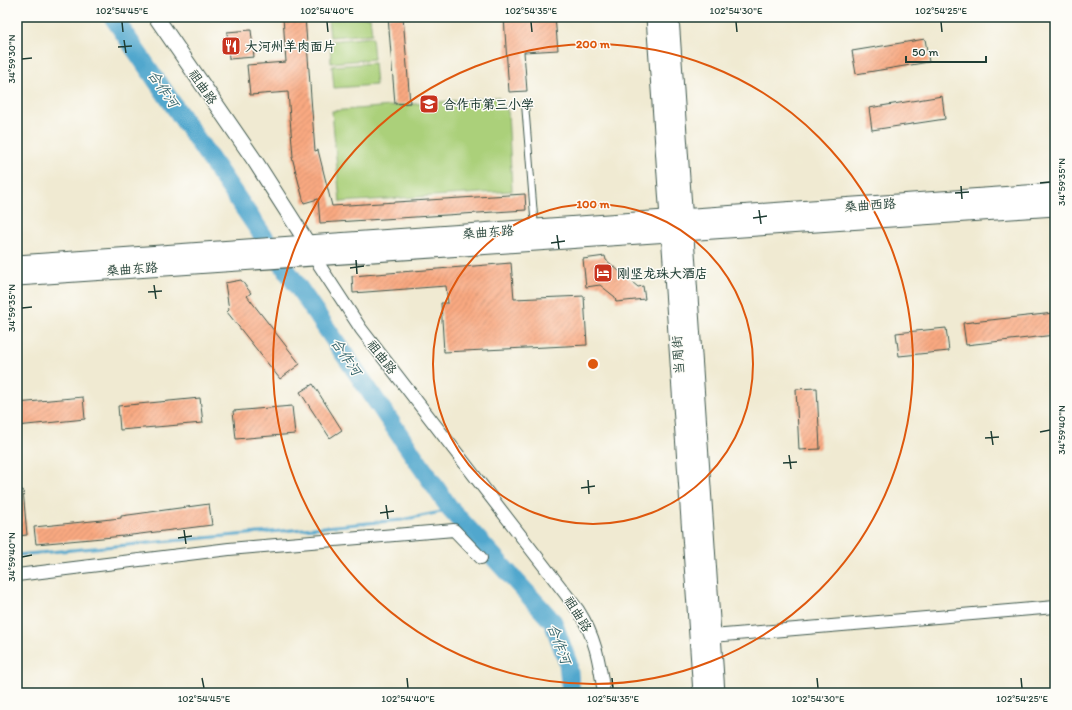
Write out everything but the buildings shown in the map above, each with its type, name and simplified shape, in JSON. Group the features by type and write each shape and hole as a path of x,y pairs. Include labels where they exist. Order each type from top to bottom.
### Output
{"main road":[{"name":"当周街","path":"655,17 677,226 716,693"},
{"name":"当周街","path":"670,17 677,226 702,693"},
{"name":"桑曲西路","path":"677,226 1055,192"},
{"name":"桑曲西路","path":"677,226 1055,207"},
{"name":"桑曲东路","path":"303,251 677,226"},
{"name":"桑曲东路","path":"303,251 535,229 677,226"},
{"path":"244,255 303,251"},
{"name":"桑曲东路","path":"17,264 244,255"},
{"name":"桑曲东路","path":"17,277 244,255"}],"street":[{"name":"祖曲路","path":"156,17 255,161 303,251 586,622 596,647 604,693"},
{"path":"17,575 229,549 454,530 481,558"},
{"path":"712,636 1055,607"}],"lane":[{"path":"525,104 535,229"}],"green space":[{"path":"328,17 370,17 372,34 330,37"},
{"path":"372,37 374,59 331,63 330,41"},
{"path":"374,63 376,85 334,88 332,66"},
{"path":"498,97 508,112 512,191 340,202 332,111"}],"waterway":[{"name":"合作河","path":"113,17 451,510 553,622 568,663 571,693"},
{"path":"17,555 401,520 451,510"}],"place":[{"name":"大河州羊肉面片","path":"231,46"},
{"name":"合作市第三小学","path":"429,104"},
{"name":"刚坚龙珠大酒店","path":"603,273"}]}
